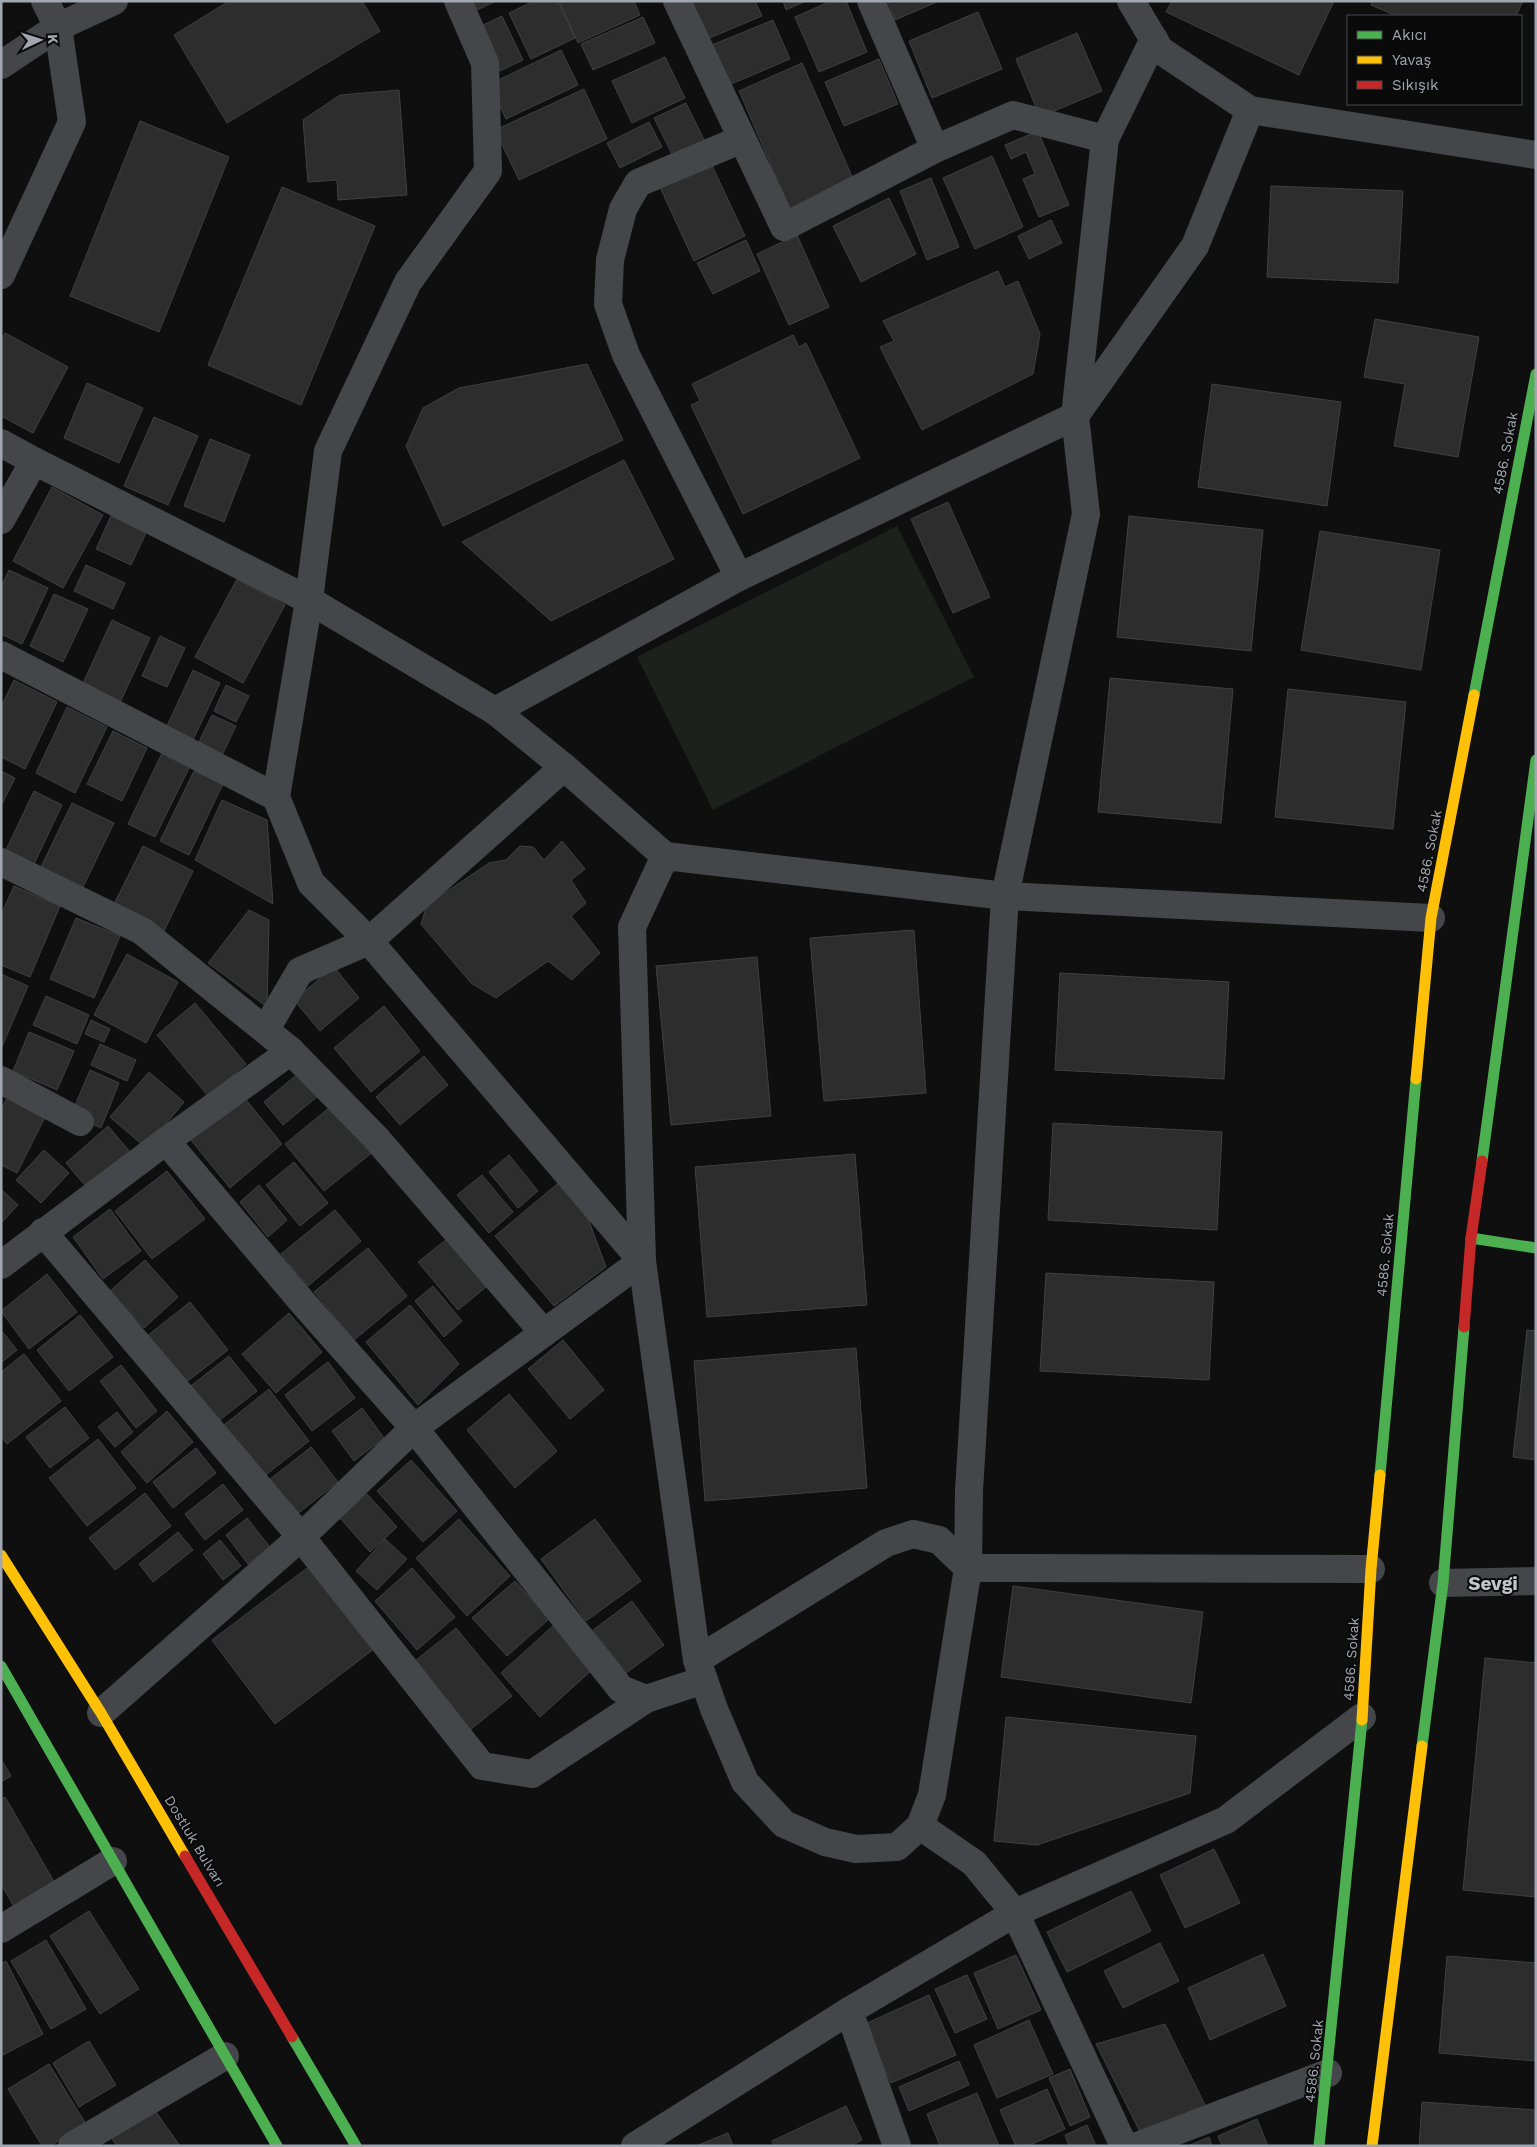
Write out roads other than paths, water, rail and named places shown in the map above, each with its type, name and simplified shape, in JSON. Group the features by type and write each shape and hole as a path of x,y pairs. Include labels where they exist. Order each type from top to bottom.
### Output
{"main road":[{"name":"4586. Sokak","path":"1319,2146 1328,2073 1362,1717 1371,1570 1431,918 1536,374"},
{"path":"1372,2146 1378,2081 1443,1583 1470,1238 1536,760"},
{"path":"1470,1238 1536,1248"},
{"name":"Dostluk Bulvarı","path":"1,1555 101,1713 356,2146"},
{"path":"4,1675 277,2146"}],"street":[{"path":"1,275 72,122 58,26 46,1"},
{"path":"1,65 58,26 114,1"},
{"path":"458,1 485,64 488,171 408,282 328,451 309,600 276,797 311,883 369,941 642,1261"},
{"path":"677,1 784,227 935,149 1012,115 1105,139"},
{"path":"871,1 935,149"},
{"path":"1131,1 1160,50 1250,110 1536,155"},
{"path":"665,856 632,927 642,1261 700,1670 745,1782 784,1824 825,1842 856,1849 897,1847 920,1826 932,1795 968,1568 970,1481 1005,896 1086,514 1075,416 1105,139 1154,40"},
{"path":"495,711 739,577 1075,416 1195,246 1250,110"},
{"path":"739,577 626,355 608,304 610,260 623,209 638,183 742,139"},
{"path":"1,443 34,462 309,600 495,711 564,767 665,856 1005,896 1431,918"},
{"path":"1,520 34,462"},
{"path":"1,655 276,797"},
{"path":"266,1029 300,972 369,941 564,767"},
{"path":"1,862 142,931 292,1051 376,1138 544,1333"},
{"path":"1,1265 166,1141 292,1051"},
{"path":"1,1080 80,1122"},
{"path":"166,1141 304,1304 414,1428 622,1689 646,1699"},
{"path":"43,1232 301,1537 482,1766 532,1774 646,1699 700,1670 886,1543 912,1534 939,1540 968,1568 1371,1570"},
{"path":"101,1713 301,1537 414,1428 642,1261"},
{"path":"1443,1583 1536,1581"},
{"path":"636,2145 848,2011 1015,1913 1226,1820 1362,1717"},
{"path":"920,1826 974,1863 1015,1913 1124,2146"},
{"path":"1,1929 113,1861"},
{"path":"848,2011 897,2146"},
{"path":"72,2146 225,2056"},
{"path":"1137,2146 1328,2073"}],"district":[{"name":"Sevgi","path":"1493,1583"}]}
